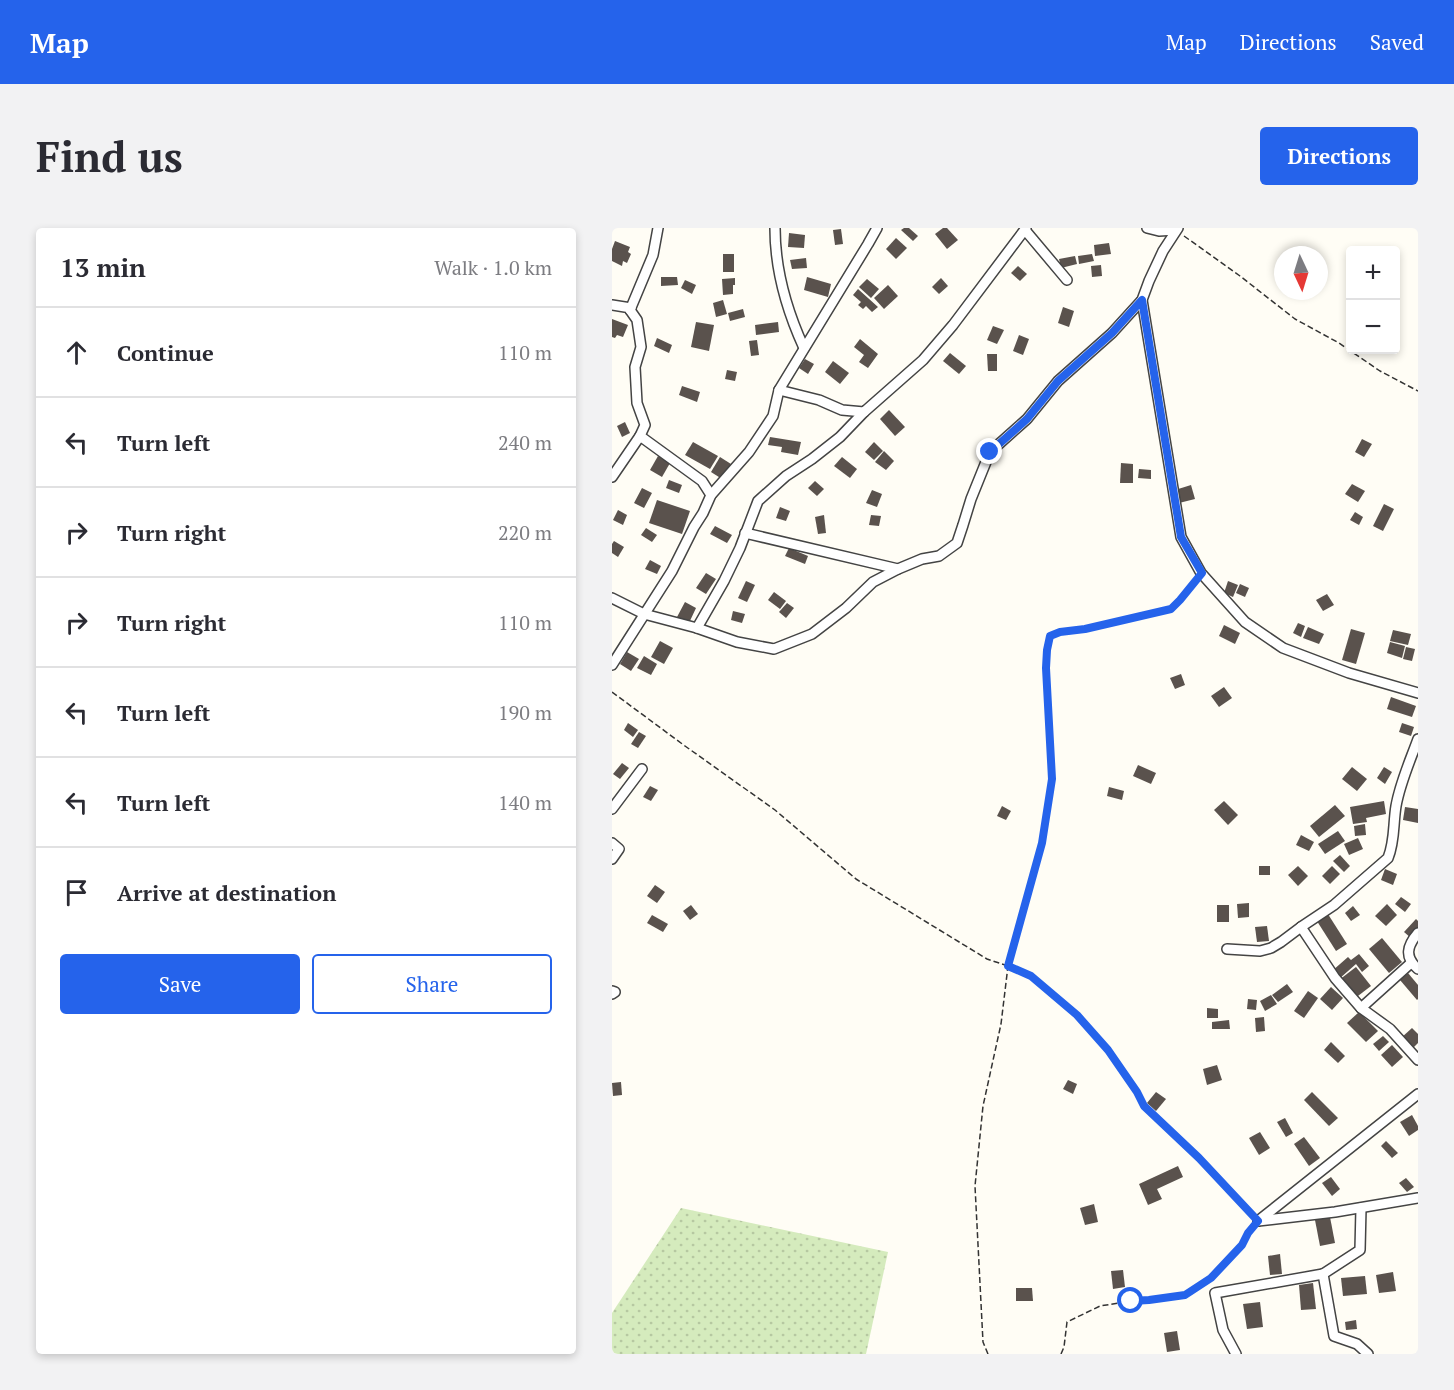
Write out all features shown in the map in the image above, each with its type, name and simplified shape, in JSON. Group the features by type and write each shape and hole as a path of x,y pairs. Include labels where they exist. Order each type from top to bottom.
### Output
{"street":[{"path":"630,310 653,255 658,228"},
{"path":"775,228 775,248 782,287 794,326 804,348"},
{"path":"612,665 672,571 711,495 749,452 773,416 780,390 877,228"},
{"path":"1147,228 1159,231 1177,229"},
{"path":"697,628 740,548 758,501 786,476 840,437 922,360 953,325 1025,229 1067,280"},
{"path":"612,598 644,614 697,628 737,642 774,649 812,634 846,608 873,582 922,559 939,556 957,543 970,499 990,452 1027,419 1058,381 1112,333 1142,300 1163,251 1177,229"},
{"path":"1142,300 1181,537 1202,573 1245,622 1283,648 1349,673 1418,693"},
{"path":"612,305 631,308 637,320 641,347 635,367 638,404 645,424 640,436 612,477"},
{"path":"780,390 819,400 842,410 864,412"},
{"path":"640,436 702,480 711,495"},
{"path":"745,533 898,569"},
{"path":"1227,949 1260,951 1271,948 1334,905 1388,858 1392,847 1395,811 1400,788 1418,739"},
{"path":"612,809 642,769"},
{"path":"612,843 619,849 612,859"},
{"path":"1300,927 1335,978 1361,1008 1390,1029 1418,1060"},
{"path":"1361,1008 1415,966 1408,948 1418,933"},
{"path":"1258,1221 1418,1094"},
{"path":"1258,1221 1418,1198"},
{"path":"1236,1354 1223,1330 1215,1293 1323,1274 1360,1250 1361,1208"},
{"path":"1323,1274 1334,1336 1358,1344 1368,1354"}],"path":[{"path":"1177,229 1295,319 1339,343 1380,371 1418,391"},
{"path":"988,1354 983,1342 975,1186 983,1106 1001,1024 1008,966 1042,843 1052,779 1046,668 1050,636 1171,609 1202,573"},
{"path":"612,692 776,810 856,879 987,959 1031,976 1077,1015 1108,1050 1144,1106 1199,1158 1258,1221 1242,1245 1211,1278 1185,1295 1100,1306 1067,1322 1061,1354"}],"green space":[{"path":"681,1208 888,1252 866,1354 612,1354 612,1313"}],"building":[{"path":"909,228 918,236 913,241 901,230"},
{"path":"947,228 958,240 947,249 935,234"},
{"path":"841,229 843,244 835,245 833,230"},
{"path":"789,233 805,235 804,248 788,247"},
{"path":"896,238 907,248 896,259 886,249"},
{"path":"615,241 630,247 628,252 631,254 627,263 623,261 622,266 612,261"},
{"path":"1109,243 1111,254 1095,256 1094,245"},
{"path":"723,254 734,254 734,272 723,272"},
{"path":"1092,254 1094,261 1079,264 1078,256"},
{"path":"1075,256 1077,264 1061,268 1059,259"},
{"path":"806,258 807,268 792,269 790,260"},
{"path":"1101,265 1102,276 1092,277 1091,266"},
{"path":"1018,266 1027,274 1020,281 1011,273"},
{"path":"661,277 677,277 678,285 661,286"},
{"path":"807,277 831,284 828,297 804,290"},
{"path":"735,278 733,294 723,295 722,279"},
{"path":"941,278 948,286 939,294 932,287"},
{"path":"867,279 879,289 871,298 859,287"},
{"path":"685,280 696,285 692,294 681,288"},
{"path":"888,285 898,296 884,309 874,298"},
{"path":"858,289 878,307 872,312 866,306 863,309 858,305 861,302 853,295"},
{"path":"723,300 727,314 716,317 713,303"},
{"path":"1063,307 1074,311 1069,327 1058,323"},
{"path":"743,309 745,317 730,321 728,313"},
{"path":"612,319 628,325 623,337 617,335 615,338 612,337"},
{"path":"696,322 714,325 709,351 691,347"},
{"path":"778,322 779,332 756,335 755,325"},
{"path":"993,326 1004,330 997,344 987,340"},
{"path":"1019,335 1029,339 1023,355 1013,351"},
{"path":"657,338 672,345 669,353 654,346"},
{"path":"860,339 878,354 868,368 859,362 864,355 854,347"},
{"path":"757,340 759,355 751,356 749,341"},
{"path":"950,353 966,366 959,374 943,361"},
{"path":"987,354 997,354 997,371 988,371"},
{"path":"805,359 814,364 808,374 799,368"},
{"path":"833,361 849,373 840,384 825,372"},
{"path":"727,370 737,372 735,381 725,379"},
{"path":"682,386 700,392 697,402 679,395"},
{"path":"889,410 905,427 895,436 880,419"},
{"path":"625,422 630,433 622,437 617,426"},
{"path":"770,437 801,442 798,455 781,452 782,447 768,445"},
{"path":"1362,439 1372,444 1364,457 1355,452"},
{"path":"693,442 718,456 710,469 685,455"},
{"path":"874,442 883,451 874,460 865,452"},
{"path":"884,451 894,461 886,470 875,462"},
{"path":"658,456 670,463 662,477 650,470"},
{"path":"720,457 731,464 722,479 711,472"},
{"path":"842,457 857,469 850,478 834,466"},
{"path":"1121,463 1133,464 1133,483 1120,483"},
{"path":"1139,469 1151,470 1151,479 1138,478"},
{"path":"669,480 682,485 679,493 666,488"},
{"path":"815,481 824,489 817,496 808,488"},
{"path":"1352,484 1365,491 1358,502 1345,494"},
{"path":"1191,485 1195,499 1179,503 1175,490"},
{"path":"642,488 652,493 644,508 634,503"},
{"path":"872,490 882,494 877,507 866,503"},
{"path":"657,500 690,511 682,534 649,523"},
{"path":"1384,504 1394,509 1383,531 1373,526"},
{"path":"780,507 790,511 786,521 776,518"},
{"path":"618,510 627,515 623,525 613,520"},
{"path":"1355,512 1363,517 1359,525 1350,520"},
{"path":"824,515 826,533 818,534 815,517"},
{"path":"871,515 881,516 879,526 869,525"},
{"path":"715,526 732,535 727,543 710,534"},
{"path":"646,528 657,535 652,542 641,535"},
{"path":"614,541 624,547 618,557 612,553"},
{"path":"789,548 808,556 805,564 785,556"},
{"path":"650,560 661,566 657,574 645,569"},
{"path":"706,573 716,579 706,594 696,588"},
{"path":"746,581 755,585 747,602 738,598"},
{"path":"1228,581 1238,585 1233,597 1224,593"},
{"path":"1240,584 1249,588 1245,597 1236,593"},
{"path":"774,592 786,601 780,609 768,600"},
{"path":"1327,594 1334,605 1323,611 1316,600"},
{"path":"685,602 696,608 689,623 677,617"},
{"path":"787,603 794,608 786,618 779,612"},
{"path":"733,611 745,614 742,623 731,620"},
{"path":"1298,623 1305,626 1301,637 1293,633"},
{"path":"1224,625 1240,633 1235,644 1219,636"},
{"path":"1308,627 1324,634 1319,644 1303,638"},
{"path":"1351,629 1365,633 1356,664 1342,660"},
{"path":"1393,630 1411,634 1408,645 1390,641"},
{"path":"660,641 673,648 664,664 651,657"},
{"path":"1390,642 1405,646 1402,658 1387,653"},
{"path":"1406,647 1415,649 1412,661 1403,659"},
{"path":"627,652 639,659 631,671 620,664"},
{"path":"644,656 657,664 651,675 637,668"},
{"path":"1181,674 1185,685 1175,689 1170,678"},
{"path":"1224,687 1232,698 1219,707 1211,696"},
{"path":"1391,697 1416,706 1412,717 1387,709"},
{"path":"628,723 638,730 633,737 624,730"},
{"path":"1402,723 1414,727 1411,736 1399,732"},
{"path":"639,732 646,736 638,748 631,744"},
{"path":"622,763 629,768 620,779 613,774"},
{"path":"1138,765 1156,773 1151,784 1133,776"},
{"path":"1352,767 1367,779 1357,791 1342,779"},
{"path":"1384,767 1392,772 1385,784 1377,778"},
{"path":"650,786 658,790 651,801 643,797"},
{"path":"1109,787 1124,791 1122,800 1107,796"},
{"path":"1224,801 1238,815 1228,825 1214,810"},
{"path":"1384,801 1386,814 1366,818 1367,822 1353,824 1350,807"},
{"path":"1335,805 1345,816 1319,837 1310,826"},
{"path":"1002,806 1011,811 1006,820 997,816"},
{"path":"1405,807 1418,809 1418,823 1403,820"},
{"path":"1365,824 1366,835 1355,836 1354,826"},
{"path":"1338,831 1345,841 1325,854 1318,844"},
{"path":"1301,835 1314,842 1309,851 1296,845"},
{"path":"1358,838 1363,849 1349,855 1344,844"},
{"path":"1340,855 1350,866 1344,872 1333,861"},
{"path":"1259,866 1270,866 1270,875 1259,875"},
{"path":"1298,866 1308,876 1298,886 1288,875"},
{"path":"1332,866 1340,874 1330,884 1322,876"},
{"path":"1385,869 1397,874 1393,885 1381,880"},
{"path":"655,885 665,892 657,903 647,896"},
{"path":"1401,897 1411,904 1405,912 1395,904"},
{"path":"1249,903 1249,917 1238,918 1237,904"},
{"path":"1387,904 1397,915 1386,926 1375,916"},
{"path":"691,905 698,914 690,920 683,911"},
{"path":"1217,905 1229,905 1229,922 1217,922"},
{"path":"1353,906 1360,915 1351,921 1345,913"},
{"path":"1326,911 1347,944 1336,951 1315,918"},
{"path":"652,915 668,924 663,932 647,923"},
{"path":"1416,919 1418,930 1411,938 1404,932"},
{"path":"1267,926 1269,941 1257,942 1255,927"},
{"path":"1382,938 1402,962 1389,973 1369,949"},
{"path":"1359,954 1369,966 1362,972 1356,964 1339,979 1332,971 1348,957 1351,960"},
{"path":"1356,967 1371,986 1354,999 1339,980"},
{"path":"1408,973 1418,985 1417,1000 1400,980"},
{"path":"1287,984 1293,992 1278,1002 1272,995"},
{"path":"1331,987 1343,998 1332,1010 1320,999"},
{"path":"1308,991 1318,998 1304,1018 1294,1011"},
{"path":"1271,995 1277,1004 1265,1011 1260,1001"},
{"path":"1248,999 1257,1000 1256,1010 1247,1009"},
{"path":"1207,1008 1218,1009 1218,1018 1207,1018"},
{"path":"1359,1012 1378,1031 1366,1042 1347,1023"},
{"path":"1264,1017 1265,1031 1256,1032 1255,1018"},
{"path":"1229,1020 1230,1029 1212,1029 1212,1022"},
{"path":"1412,1028 1418,1034 1418,1043 1412,1049 1401,1038"},
{"path":"1383,1036 1389,1042 1379,1051 1373,1044"},
{"path":"1331,1042 1345,1056 1338,1063 1324,1050"},
{"path":"1392,1045 1403,1057 1392,1067 1381,1055"},
{"path":"1217,1065 1222,1080 1207,1085 1203,1069"},
{"path":"1068,1080 1077,1084 1073,1094 1063,1089"},
{"path":"621,1082 622,1095 613,1096 612,1083"},
{"path":"1156,1092 1166,1099 1156,1111 1147,1103"},
{"path":"1312,1092 1338,1118 1329,1126 1304,1100"},
{"path":"1412,1115 1418,1130 1409,1136 1400,1122"},
{"path":"1285,1118 1293,1133 1286,1137 1277,1122"},
{"path":"1260,1132 1270,1148 1259,1155 1249,1138"},
{"path":"1304,1137 1320,1158 1309,1166 1294,1144"},
{"path":"1386,1141 1398,1153 1392,1158 1381,1146"},
{"path":"1178,1166 1183,1177 1157,1189 1162,1199 1148,1205 1139,1184"},
{"path":"1331,1177 1340,1189 1332,1196 1322,1183"},
{"path":"1406,1178 1414,1187 1407,1192 1399,1183"},
{"path":"1094,1204 1098,1222 1085,1225 1080,1208"},
{"path":"1330,1217 1335,1243 1320,1246 1315,1220"},
{"path":"1280,1254 1282,1274 1270,1275 1268,1256"},
{"path":"1123,1270 1125,1287 1113,1289 1111,1271"},
{"path":"1393,1272 1396,1291 1379,1293 1376,1275"},
{"path":"1365,1276 1367,1294 1343,1296 1341,1278"},
{"path":"1313,1283 1316,1309 1301,1310 1299,1285"},
{"path":"1016,1288 1032,1288 1033,1301 1016,1301"},
{"path":"1260,1302 1263,1327 1247,1329 1243,1304"},
{"path":"1356,1320 1357,1329 1346,1330 1345,1322"},
{"path":"1177,1331 1180,1350 1167,1352 1164,1333"}],"route":[{"path":"990,452 1027,419 1058,381 1112,333 1142,300 1181,537 1202,573 1171,609 1050,636 1046,668 1052,779 1042,843 1008,966 1031,976 1077,1015 1108,1050 1144,1106 1199,1158 1258,1221 1242,1245 1211,1278 1185,1295 1131,1301"}]}
